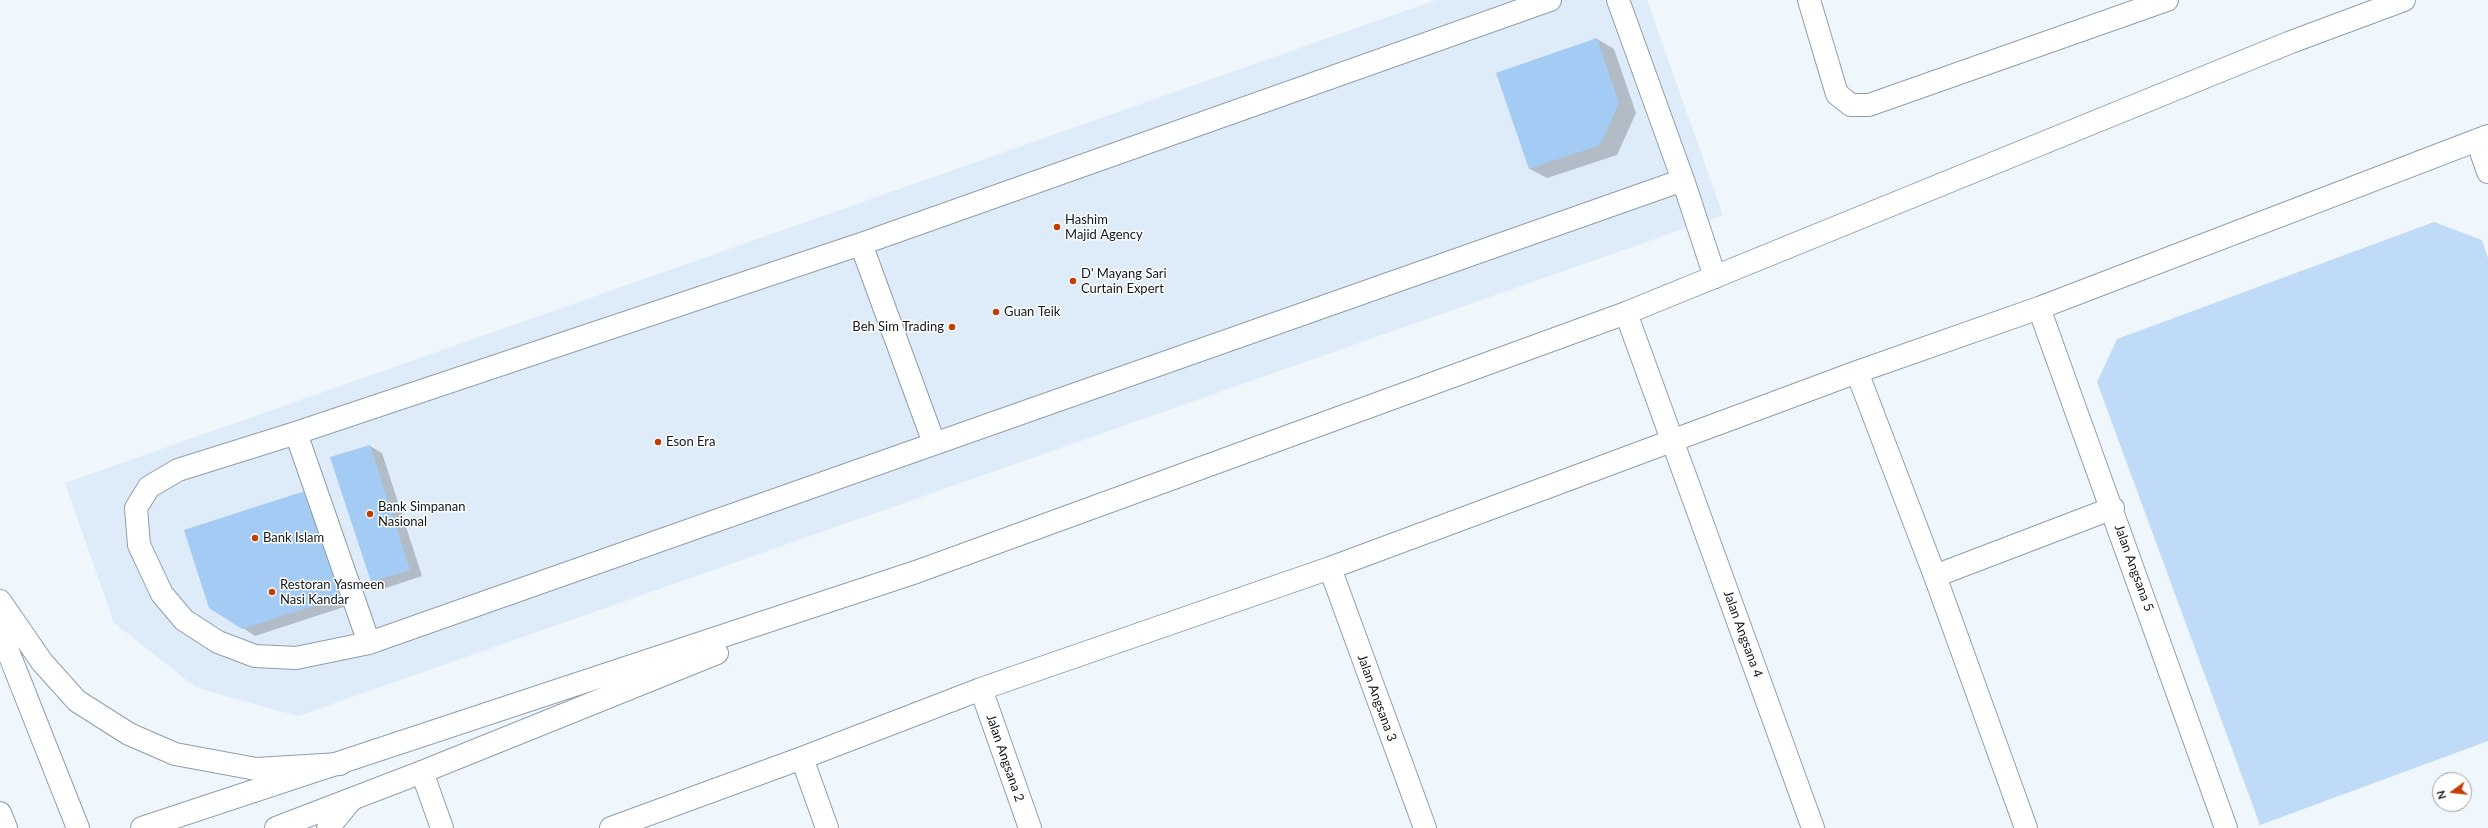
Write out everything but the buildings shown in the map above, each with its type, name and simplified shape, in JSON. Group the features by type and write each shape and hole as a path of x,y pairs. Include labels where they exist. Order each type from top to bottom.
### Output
{"main road":[{"path":"1550,0 861,244 296,433 178,470 149,486 136,508 139,545 162,594 184,620 218,642 255,656 296,658 369,643 1683,180"},
{"path":"1618,0 1683,180 1714,277"},
{"path":"1809,0 1837,94 1851,105 1869,105 2167,0"},
{"path":"142,828 340,764 916,572 1626,313 2291,42 2404,0"},
{"path":"611,828 637,824 981,689 1330,568 1857,372 2039,308 2482,138 2488,172"},
{"path":"861,244 934,443"},
{"name":"Jalan Angsana 5","path":"2039,308 2113,508 2226,828"},
{"name":"Jalan Angsana 4","path":"1626,313 1813,828"},
{"path":"1857,372 1935,576 2026,828"},
{"path":"296,433 369,643"},
{"path":"1935,576 2113,508"},
{"name":"Jalan Angsana 3","path":"1330,568 1425,828"},
{"path":"276,828 422,772 916,572"},
{"path":"0,601 42,662 77,701 129,734 175,754 256,769 340,764"},
{"path":"0,632 78,828"},
{"name":"Jalan Angsana 2","path":"981,689 1030,828"},
{"path":"802,758 827,828"},
{"path":"422,772 442,828"},
{"path":"328,828 352,799"},
{"path":"0,813 6,828"}],"shaded area":[{"path":"1436,0 1647,0 1723,215 298,716 197,688 114,623 65,483"},
{"path":"2434,222 2482,240 2488,258 2488,741 2260,825 2097,382 2117,339"}],"place":[{"name":"Hashim Majid Agency","path":"1057,227"},
{"name":"D' Mayang Sari Curtain Expert","path":"1073,281"},
{"name":"Guan Teik","path":"996,312"},
{"name":"Beh Sim Trading","path":"952,327"},
{"name":"Eson Era","path":"658,442"},
{"name":"Bank Simpanan Nasional","path":"370,514"},
{"name":"Bank Islam","path":"255,538"},
{"name":"Restoran Yasmeen Nasi Kandar","path":"272,592"}]}
